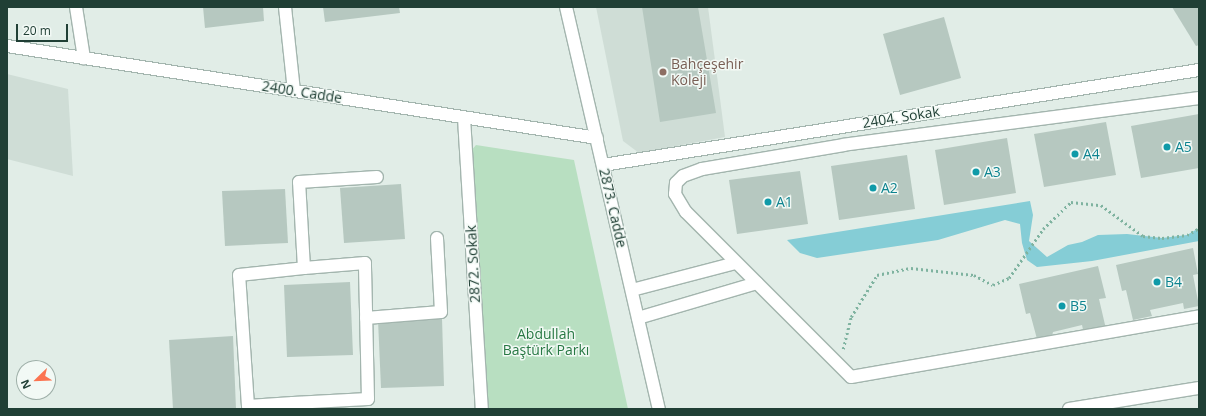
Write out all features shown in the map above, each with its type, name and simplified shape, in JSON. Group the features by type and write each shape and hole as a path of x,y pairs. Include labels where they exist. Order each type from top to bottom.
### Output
{"street":[{"path":"76,7 84,58"},
{"path":"285,7 294,91"},
{"name":"2873. Cadde","path":"566,7 659,409"},
{"name":"2400. Cadde","path":"7,46 597,138"},
{"name":"2404. Sokak","path":"603,164 1199,70"},
{"path":"1199,98 844,145 702,169 683,176 676,183 675,194 686,212 851,377 1199,316"},
{"name":"2872. Sokak","path":"464,118 482,409"},
{"path":"304,268 299,182 377,177"},
{"path":"366,318 441,312 437,238"},
{"path":"365,263 366,318 368,399 293,406 248,406 239,275 365,263"},
{"path":"632,290 736,263"},
{"path":"638,318 757,283"},
{"path":"1069,409 1199,388"}],"path":[{"path":"839,365 851,317 877,275 911,268 974,275 994,285 1009,278 1044,229 1071,202 1101,206 1143,236 1162,238 1187,235 1199,228"}],"shaded area":[{"name":"Bahçeşehir Koleji","path":"596,7 708,7 725,137 639,153 623,141"},
{"path":"7,74 68,89 73,176 7,159"}],"green space":[{"name":"Abdullah Baştürk Parkı","path":"476,145 574,160 628,409 484,409 465,158"}],"water":[{"path":"1030,201 1033,215 1029,241 1047,257 1068,245 1082,242 1098,235 1127,234 1162,238 1187,235 1199,228 1199,241 1092,261 1037,267 1027,260 1022,243 1020,224 1005,220 938,240 817,258 800,253 787,240"}],"building":[{"path":"203,7 263,7 264,21 205,28"},
{"path":"323,7 399,7 400,13 325,22"},
{"path":"642,7 698,7 716,113 660,122"},
{"path":"1172,7 1199,7 1199,45 1196,46"},
{"path":"944,17 961,78 900,95 883,34"},
{"name":"A5","path":"1199,114 1199,168 1141,178 1131,126"},
{"name":"A4","path":"1106,122 1116,175 1044,187 1034,134"},
{"name":"A3","path":"1007,138 1016,193 944,205 935,150"},
{"name":"A2","path":"907,155 915,209 839,220 831,166"},
{"name":"A1","path":"800,171 808,224 737,234 729,180"},
{"path":"401,184 405,239 344,243 340,188"},
{"path":"285,189 288,243 225,246 222,191"},
{"name":"B4","path":"1193,248 1198,274 1193,275 1199,306 1184,309 1183,303 1150,310 1152,316 1133,320 1126,290 1122,291 1116,265"},
{"name":"B5","path":"1098,266 1106,298 1099,299 1106,329 1084,334 1082,325 1053,332 1052,336 1037,339 1030,313 1026,314 1019,284"},
{"path":"350,282 353,355 287,357 284,285"},
{"path":"442,318 444,386 381,388 378,320"},
{"path":"233,336 236,409 173,409 169,340"}],"place":[{"name":"Bahçeşehir Koleji","path":"663,72"},
{"name":"A5","path":"1167,147"},
{"name":"A4","path":"1075,154"},
{"name":"A3","path":"976,172"},
{"name":"A2","path":"873,188"},
{"name":"A1","path":"768,202"},
{"name":"B4","path":"1157,282"},
{"name":"B5","path":"1062,306"}]}
